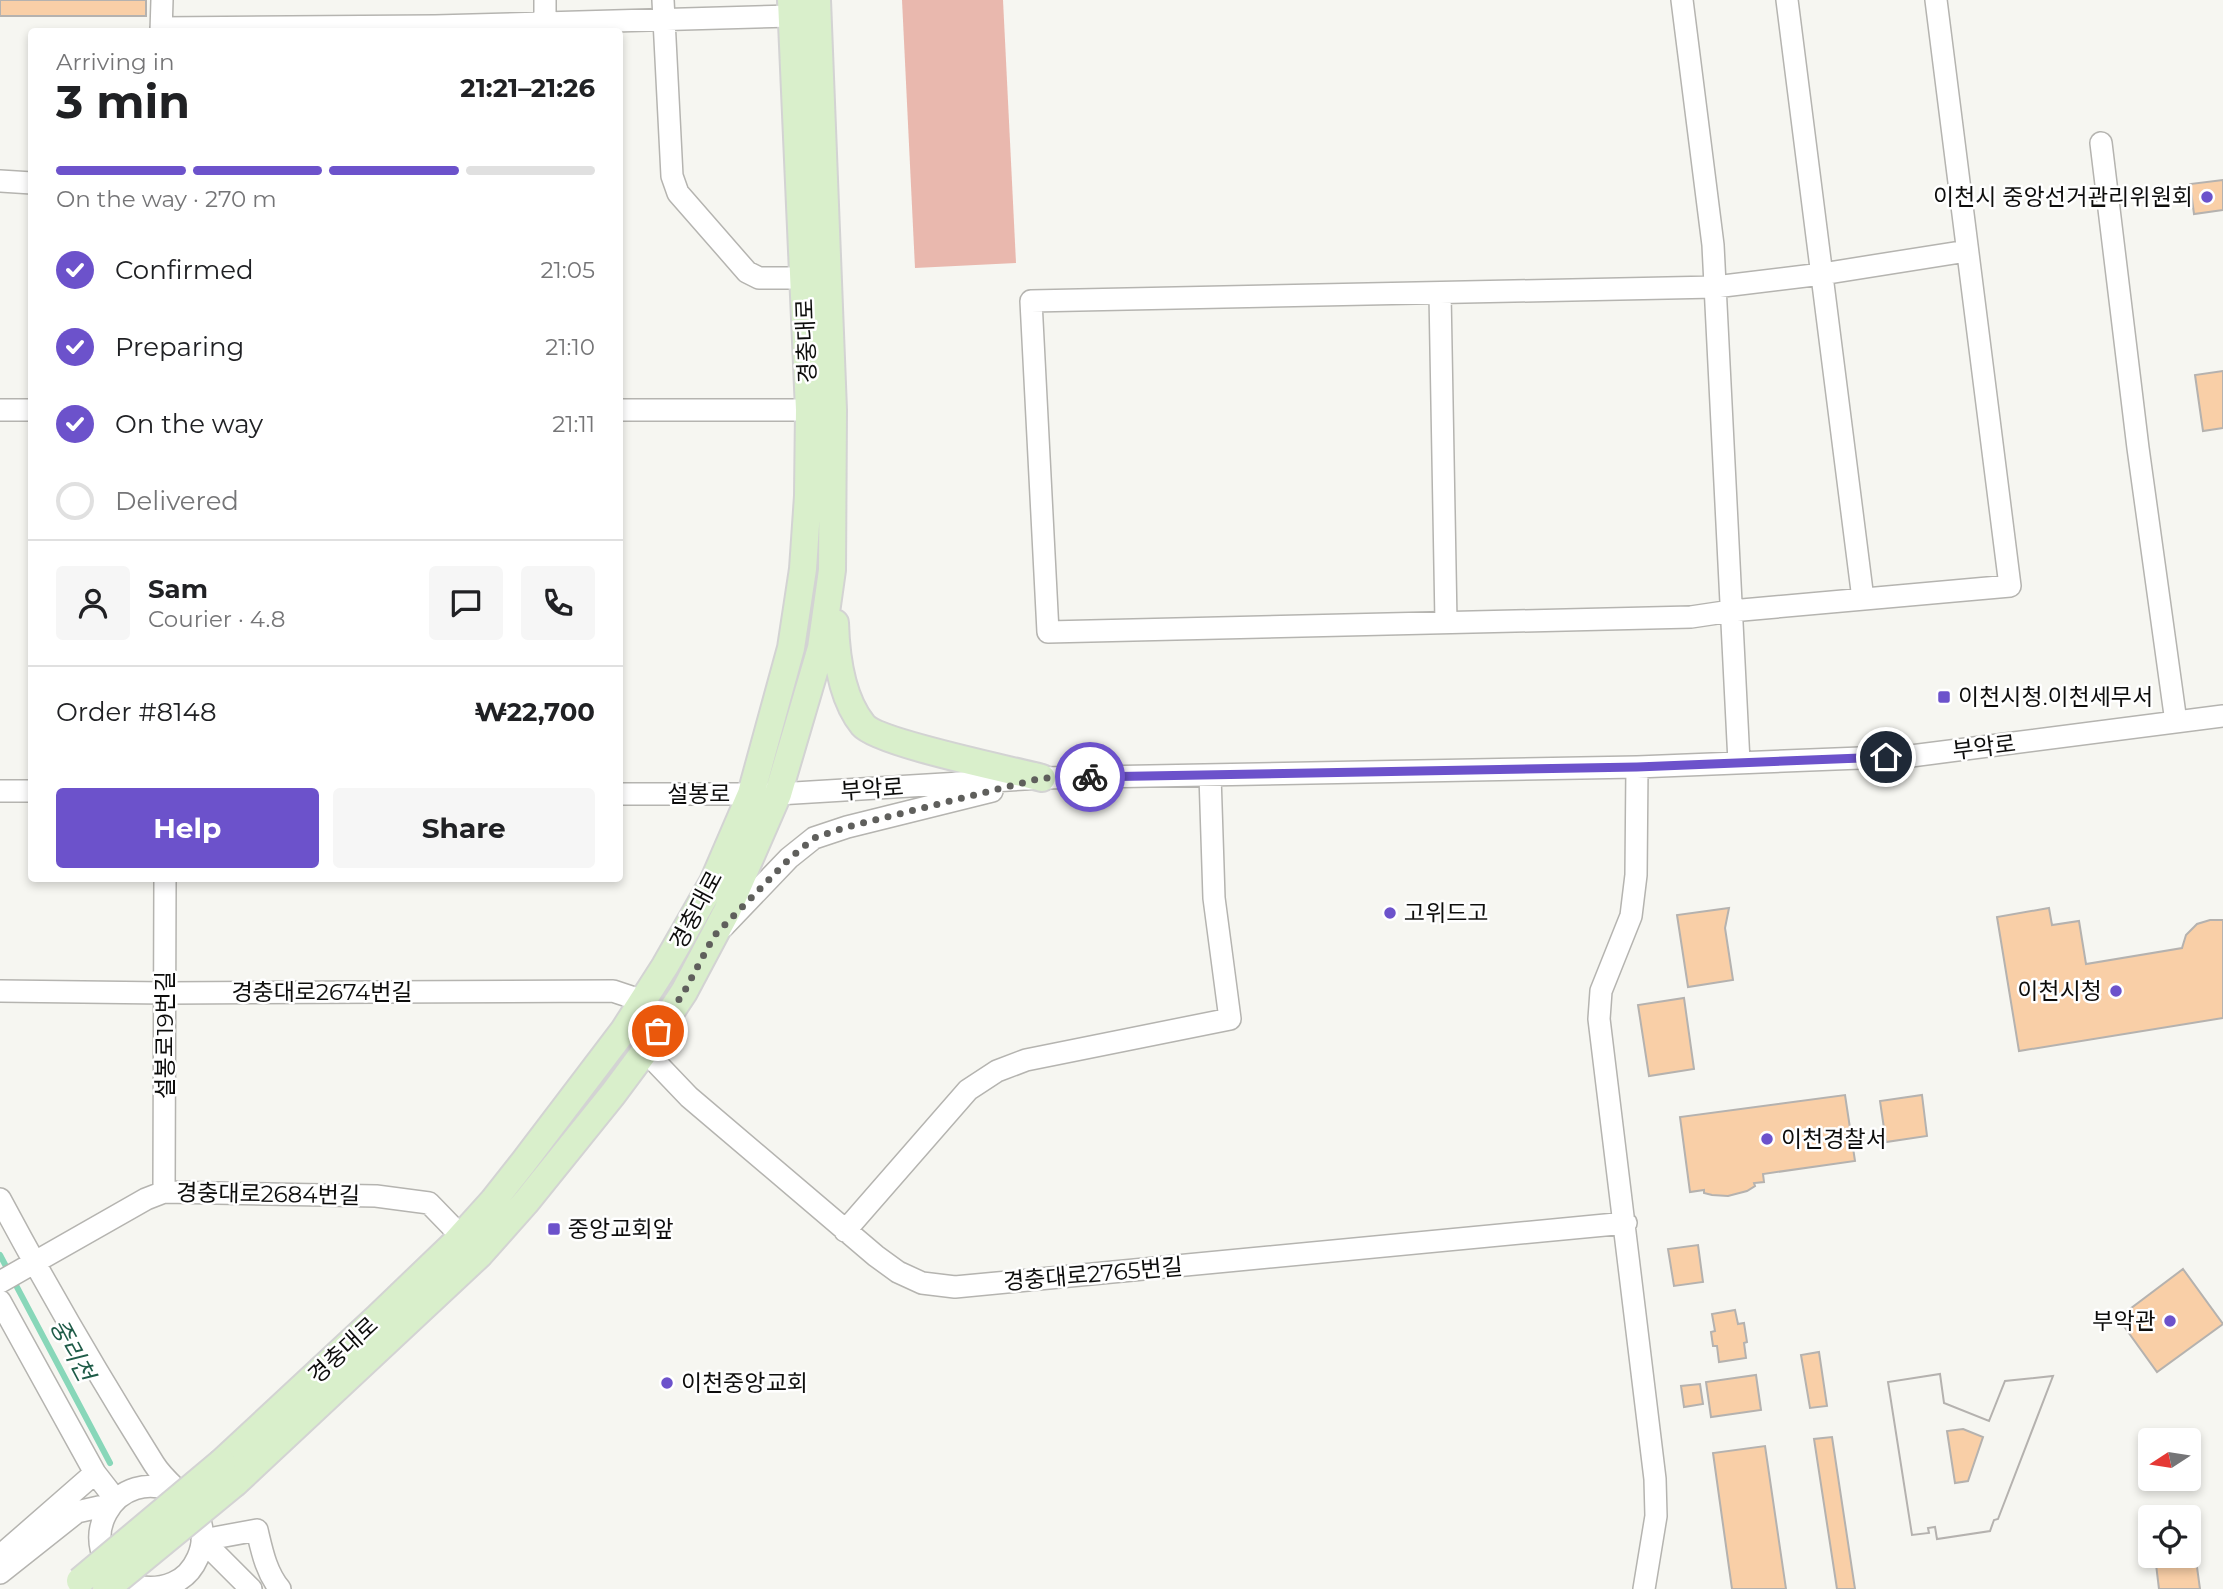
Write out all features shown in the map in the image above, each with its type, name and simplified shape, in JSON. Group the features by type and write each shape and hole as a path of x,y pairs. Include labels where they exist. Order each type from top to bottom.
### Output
{"main road":[{"name":"경충대로","path":"75,1585 228,1472 479,1255 526,1202 645,1051 684,992 714,936 778,794 821,648 832,570 833,410 817,0"},
{"name":"경충대로","path":"121,1587 378,1317 461,1236 523,1163 624,1030 690,925 713,882 751,794 791,648 803,569 808,496 809,410 792,8"},
{"path":"832,570 836,652 849,699 864,727 890,740 1042,778"}],"street":[{"path":"162,0 162,28"},
{"path":"545,0 545,27"},
{"path":"1682,0 1713,245 1738,762"},
{"path":"1787,0 1863,599"},
{"path":"1936,0 2010,586 1731,611 1691,617 1048,632 1031,301 1715,287 1822,274 1967,251"},
{"path":"253,28 545,27 663,10 792,8"},
{"path":"663,10 672,176 678,193 747,272 759,278 804,278"},
{"path":"2101,143 2176,722"},
{"path":"0,181 28,183"},
{"path":"1440,293 1446,622"},
{"path":"0,410 28,410"},
{"path":"623,410 809,410"},
{"name":"부악로","path":"778,794 1042,778 1637,767 1911,756 2223,716"},
{"path":"1637,767 1636,875 1631,916 1601,991 1599,1019 1626,1223 1655,1479 1656,1516 1644,1589"},
{"path":"845,1231 968,1090 997,1071 1026,1060 1230,1019 1214,898 1210,775"},
{"path":"714,936 789,859 814,838 847,827 1042,778"},
{"path":"0,792 28,791"},
{"name":"설봉로","path":"623,794 778,794"},
{"name":"설봉로19번길","path":"164,1192 165,882"},
{"name":"경충대로2674번길","path":"0,991 613,991 643,1001"},
{"name":"경충대로2765번길","path":"645,1051 688,1097 845,1231 898,1272 922,1283 955,1287 1626,1223"},
{"name":"경충대로2684번길","path":"0,1282 146,1199 164,1192 376,1196 429,1203 461,1236"},
{"path":"0,1199 27,1267 155,1466 194,1508 201,1523 203,1540 199,1556 190,1571 167,1587 121,1587 104,1558 100,1542 101,1525 114,1502"},
{"path":"0,1301 95,1473 114,1502"},
{"path":"0,1556 95,1473"},
{"path":"0,1573 77,1512 114,1502 134,1488 150,1485 167,1488 182,1495"},
{"path":"203,1540 257,1530 263,1558 272,1579 280,1589"},
{"path":"203,1540 251,1589"}],"shaded area":[{"path":"902,0 1003,0 1016,263 915,268"}],"building":[{"path":"0,0 146,0 146,16 0,16"},
{"name":"이천시 중앙선거관리위원회","path":"2223,180 2223,210 2194,214 2190,184"},
{"path":"2223,371 2223,428 2203,431 2195,375"},
{"path":"1729,908 1725,928 1733,980 1688,987 1677,915"},
{"name":"이천시청","path":"2049,908 2052,925 2079,921 2086,964 2182,948 2186,935 2197,924 2223,920 2223,1018 2019,1051 1997,917"},
{"path":"1684,998 1694,1069 1649,1076 1638,1005"},
{"name":"이천경찰서","path":"1845,1095 1855,1161 1763,1174 1764,1182 1754,1183 1755,1186 1747,1191 1728,1196 1704,1193 1704,1190 1690,1192 1680,1117"},
{"path":"1922,1095 1927,1136 1886,1142 1880,1101"},
{"path":"1698,1245 1703,1282 1674,1286 1668,1249"},
{"name":"부악관","path":"2183,1269 2223,1324 2157,1372 2118,1318"},
{"path":"1735,1310 1738,1324 1744,1323 1746,1358 1719,1362 1717,1346 1713,1346 1711,1332 1715,1331 1712,1314"},
{"path":"1819,1352 1827,1406 1810,1408 1801,1355"},
{"path":"1940,1374 1944,1403 1989,1421 2005,1381 2053,1376 1998,1519 1994,1520 1990,1531 1937,1539 1935,1527 1928,1528 1929,1533 1912,1535 1888,1382","holes":["1963,1429 1983,1437 1968,1481 1955,1483 1947,1431"]},
{"path":"1940,1374 1944,1403 1989,1421 2005,1381 2053,1376 1998,1519 1994,1520 1990,1531 1937,1539 1935,1527 1928,1528 1929,1533 1912,1535 1888,1382"},
{"path":"1756,1375 1761,1410 1711,1417 1706,1382"},
{"path":"1700,1384 1703,1404 1684,1407 1681,1386"},
{"path":"1832,1437 1855,1589 1837,1589 1814,1439"},
{"path":"1765,1446 1786,1589 1732,1589 1713,1453"},
{"path":"2156,1568 2197,1568 2200,1589 2159,1589"}],"waterway":[{"name":"중리천","path":"0,1255 110,1463"}],"way so far":[{"path":"658,1031 684,992 714,936 789,859 814,838 847,827 1042,778 1090,777"}],"place":[{"name":"이천시 중앙선거관리위원회","path":"2207,197"},
{"name":"이천시청.이천세무서","path":"1944,697"},
{"name":"고위드고","path":"1390,913"},
{"name":"이천시청","path":"2116,991"},
{"name":"이천경찰서","path":"1767,1139"},
{"name":"중앙교회앞","path":"554,1229"},
{"name":"부악관","path":"2170,1321"},
{"name":"이천중앙교회","path":"667,1383"}],"route":[{"path":"1090,777 1637,767 1886,757"}]}
